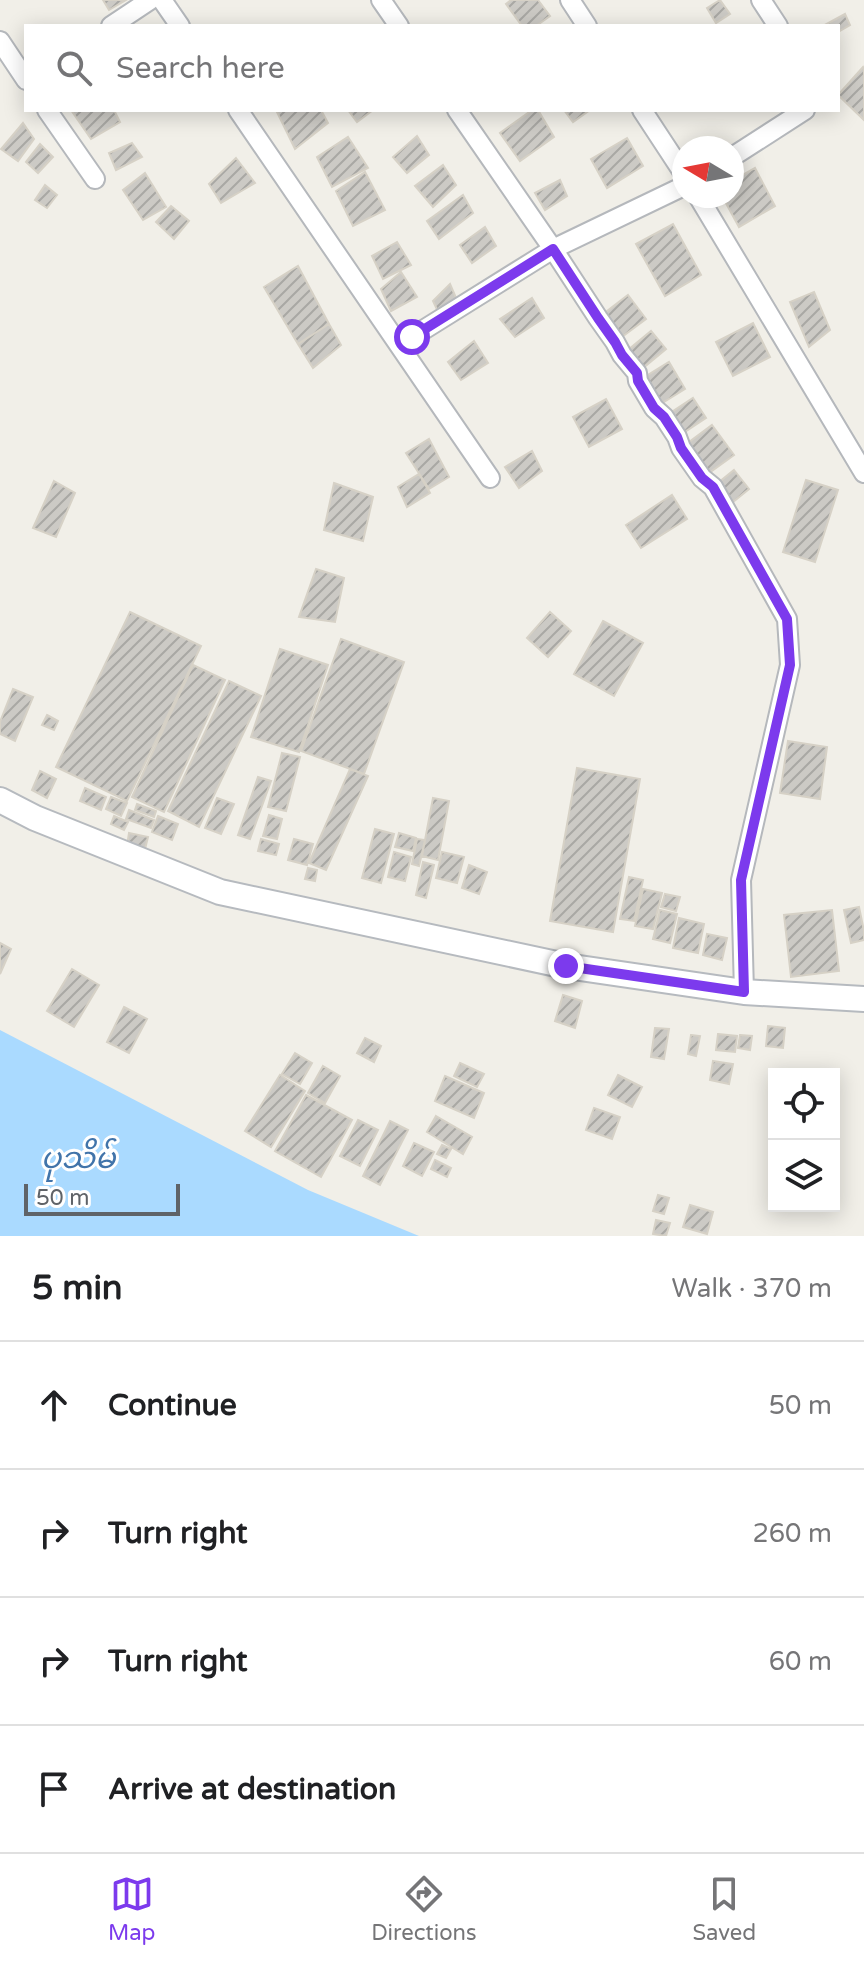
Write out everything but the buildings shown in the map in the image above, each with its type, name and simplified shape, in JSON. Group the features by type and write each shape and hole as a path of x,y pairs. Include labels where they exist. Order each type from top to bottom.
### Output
{"street":[{"path":"114,24 150,0"},
{"path":"162,0 179,24"},
{"path":"381,0 398,24"},
{"path":"570,0 586,24"},
{"path":"761,0 777,24"},
{"path":"0,41 24,77"},
{"path":"48,112 95,179"},
{"path":"239,112 490,478"},
{"path":"458,112 637,373 638,381 677,437 681,448 702,478 713,487 787,619 790,665 741,880 744,992"},
{"path":"643,112 672,156"},
{"path":"744,149 802,112"},
{"path":"412,337 553,249 672,192"},
{"path":"705,208 864,473"},
{"path":"0,800 35,818 220,892 566,966 744,992 864,999"}],"water":[{"name":"ပုသိမ်","path":"0,1030 308,1190 419,1236 0,1236"}],"route":[{"path":"412,337 553,249 637,373 638,381 654,408 664,417 702,478 713,487 787,619 790,665 741,880 744,992 566,966"}]}
